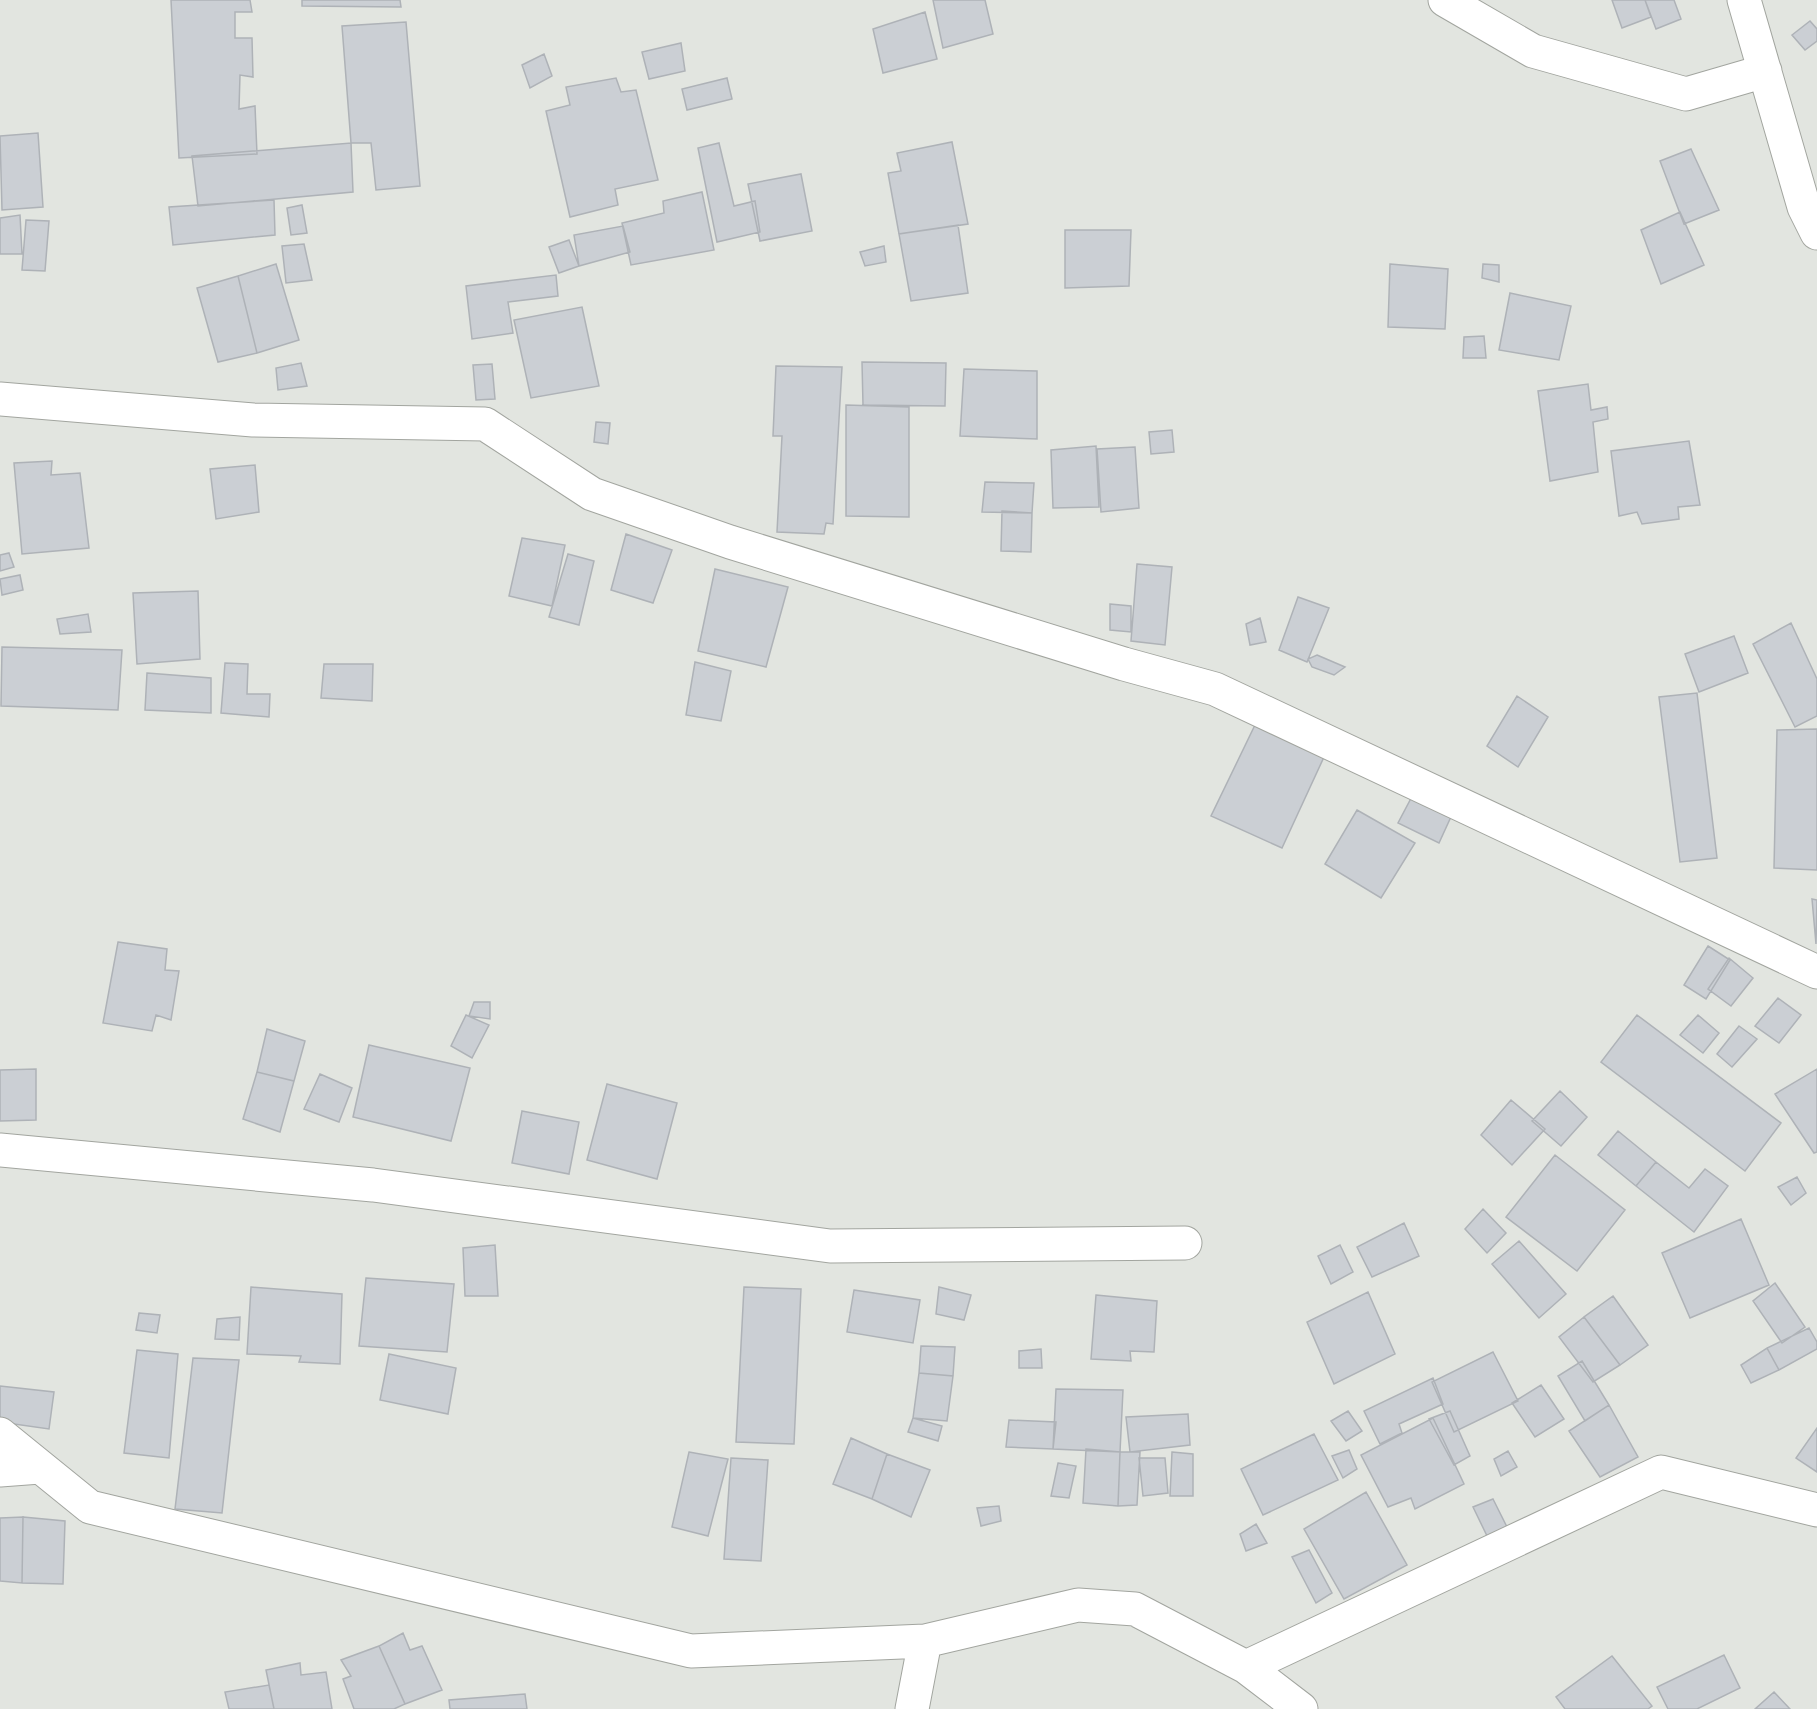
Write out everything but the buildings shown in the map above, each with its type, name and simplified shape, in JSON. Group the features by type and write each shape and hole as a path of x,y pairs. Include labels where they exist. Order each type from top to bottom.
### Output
{"street":[{"path":"1445,0 1533,51 1686,94 1765,71"},
{"path":"1744,0 1804,207 1817,233"},
{"path":"0,399 253,420 485,424 592,494 741,545 1124,664 1215,689 1817,972"},
{"path":"0,1150 374,1185 830,1246 1185,1243"},
{"path":"0,1434 90,1507 691,1651 926,1641 1078,1605 1135,1609 1246,1667 1301,1709"},
{"path":"0,1470 40,1467"},
{"path":"1246,1667 1660,1472 1817,1510"},
{"path":"912,1709 926,1641"}]}
